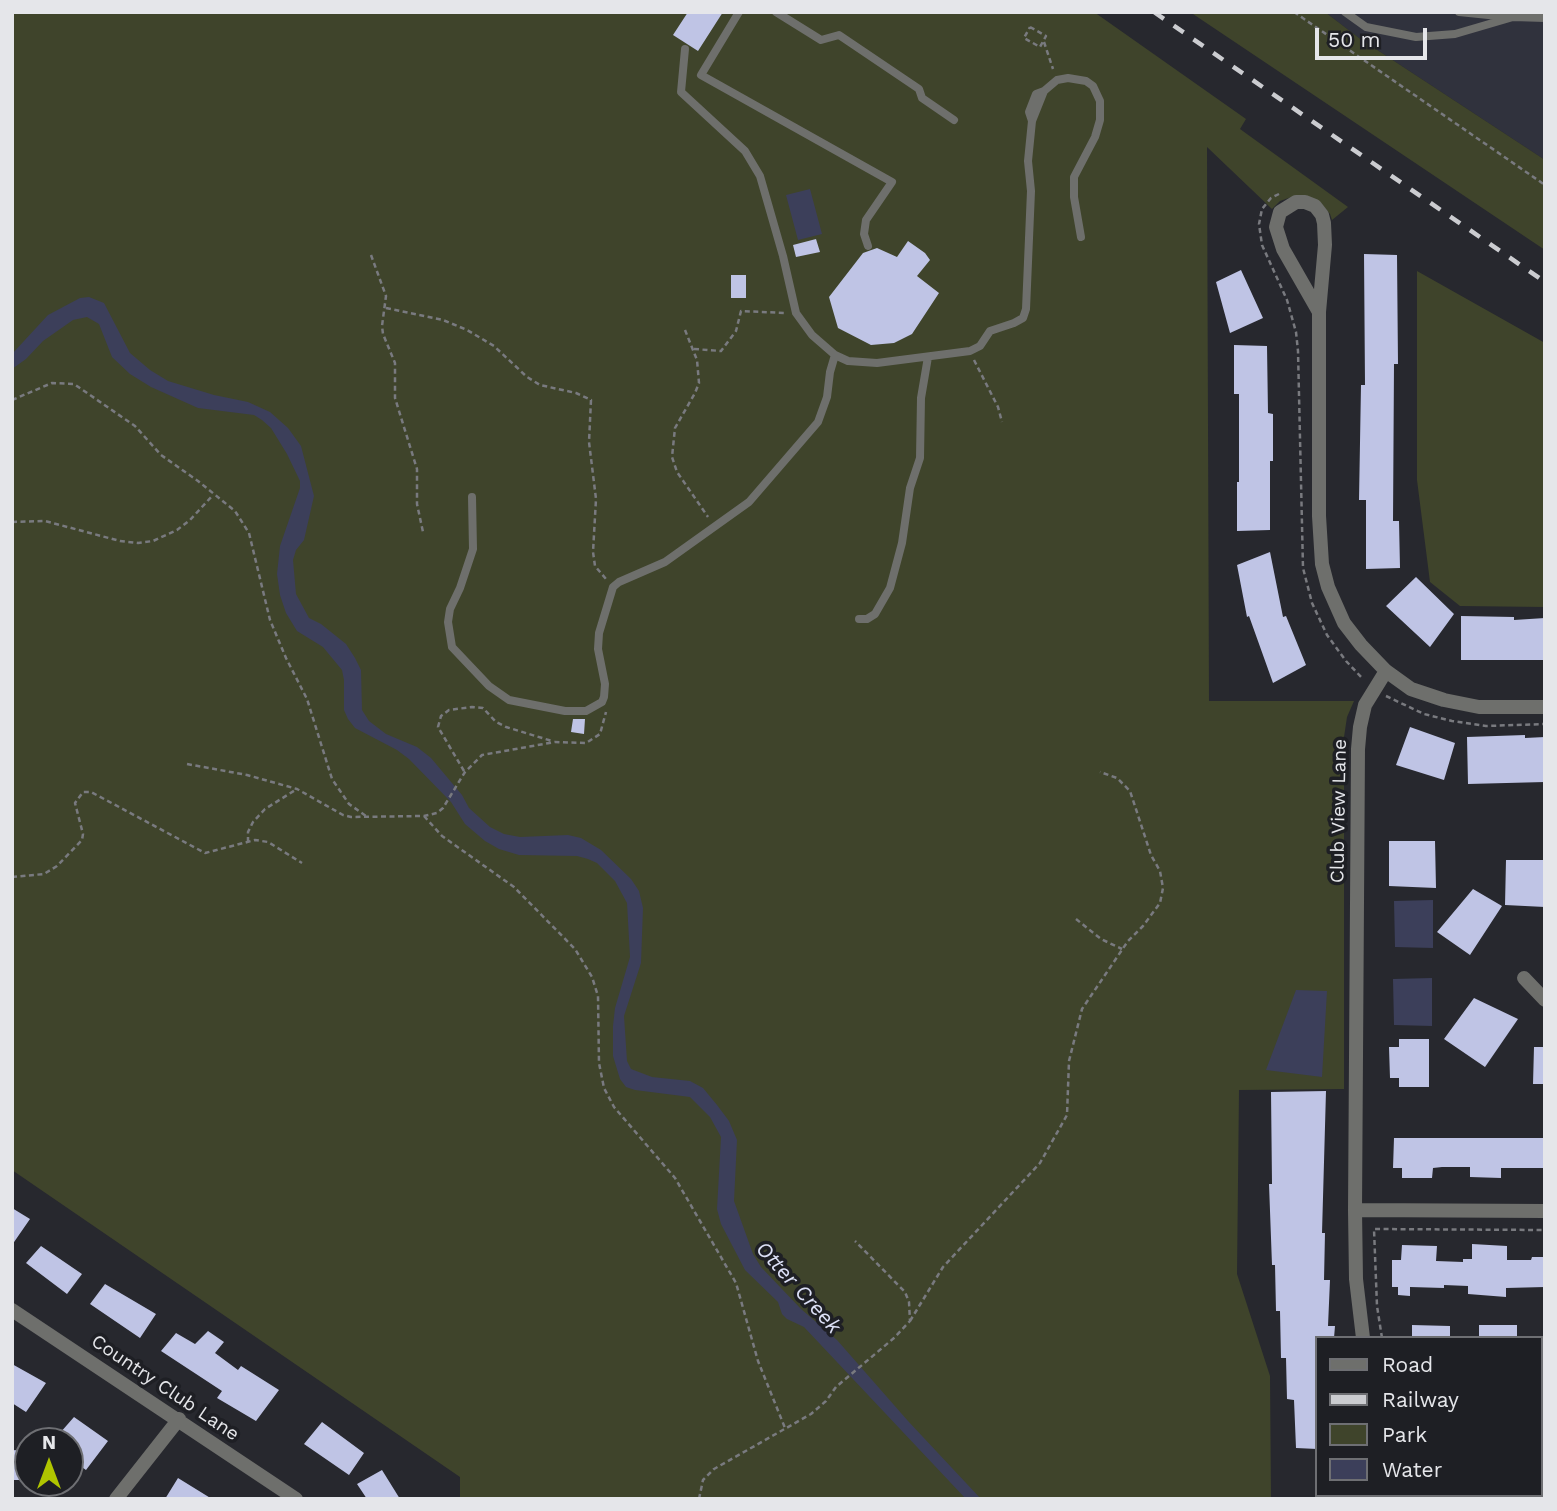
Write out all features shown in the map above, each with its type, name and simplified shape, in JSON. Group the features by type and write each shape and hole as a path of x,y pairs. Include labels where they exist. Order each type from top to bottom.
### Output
{"street":[{"path":"1319,312 1283,249 1276,227 1280,212 1296,202 1315,206 1324,223 1325,245 1319,312 1318,460 1322,564 1328,587 1344,623 1386,671 1411,689 1444,700 1479,707 1545,707"},
{"name":"Club View Lane","path":"1363,1336 1356,1279 1355,1210 1358,750 1365,705 1386,671"},
{"path":"1524,978 1545,1000"},
{"path":"1355,1210 1545,1211"},
{"name":"Country Club Lane","path":"12,1310 296,1499"},
{"path":"116,1499 178,1419"}],"lane":[{"path":"739,12 701,75 892,182 866,220 864,234 868,246"},
{"path":"776,12 821,40 839,36 919,89 922,98 954,120"},
{"path":"1345,12 1366,27 1416,37 1455,34 1513,17"},
{"path":"1459,12 1545,18"},
{"path":"684,49 681,92 745,151 760,176 796,313 812,335 835,355 848,361 863,363 970,351 980,346 990,331 1023,318 1027,309 1031,191 1028,161 1032,121 1044,91 1056,80 1086,81 1093,86 1100,101 1097,128 1074,177 1074,197 1081,237"},
{"path":"472,497 475,536 473,549 450,609 448,622 453,647 489,686 509,700 576,712 586,711 602,702 605,684 598,649 599,633 613,587 665,562 713,525 734,515 749,502 818,422 827,397 835,355"},
{"path":"859,620 875,614 890,587 902,543 910,488 920,458 921,398 928,357"}],"path":[{"path":"1294,12 1545,186"},
{"path":"1044,42 1040,47 1024,38 1030,27 1046,36 1044,42 1056,80"},
{"path":"1279,194 1271,198 1262,209 1259,224 1262,245 1287,300 1296,332 1303,568 1312,603 1327,635 1346,661 1374,688 1424,714 1486,726 1545,724"},
{"path":"371,255 386,296 383,334 395,363 397,407 417,469 418,504 423,532"},
{"path":"386,308 443,320 467,330 494,346 527,377 540,385 576,393 591,400 589,442 596,499 593,552 595,566 613,587"},
{"path":"694,349 722,351 736,331 741,310 796,313"},
{"path":"685,330 694,349 699,383 675,428 672,457 677,472 713,525"},
{"path":"970,351 1003,422"},
{"path":"12,400 51,383 74,384 135,426 161,455 235,511 249,533 270,620 285,658 307,699 332,779 349,804 366,816"},
{"path":"12,522 45,521 120,541 153,541 177,530 213,495"},
{"path":"465,772 438,727 441,716 449,710 483,708 488,710 496,722 506,727 555,742 577,744 594,740 600,734 606,711 602,702"},
{"path":"187,764 247,775 297,789 343,815 424,816 437,813 443,808 465,772 476,760 489,752 555,742"},
{"path":"699,1499 703,1480 714,1468 811,1414 836,1387 894,1338 910,1321 943,1267 1040,1163 1067,1115 1069,1061 1082,1009 1122,949 1160,903 1163,888 1160,871 1151,855 1130,791 1117,778 1100,772"},
{"path":"248,842 248,832 253,822 265,809 297,789"},
{"path":"12,877 44,874 57,866 82,840 75,803 83,792 91,792 205,853 248,842 268,842 302,863"},
{"path":"424,816 442,836 514,887 575,949 592,977 598,996 599,1063 604,1088 614,1107 676,1178 736,1283 758,1361 785,1428"},
{"path":"1076,919 1101,939 1122,949"},
{"path":"1382,1336 1377,1306 1374,1229 1545,1230"},
{"path":"855,1241 905,1292 909,1302 910,1321"}],"shaded area":[{"path":"1325,12 1545,12 1545,160 1359,38"}],"green space":[{"path":"12,12 1094,12 1246,119 1240,129 1348,207 1332,220 1320,202 1297,195 1280,201 1272,209 1207,147 1209,701 1354,701 1347,717 1344,737 1344,1089 1239,1090 1237,1274 1270,1376 1271,1499 460,1499 460,1477 12,1170"},
{"path":"1190,12 1325,12 1359,38 1545,160 1545,250"},
{"path":"1417,271 1545,343 1545,607 1460,606 1430,582 1417,480"}],"water":[{"path":"810,189 822,234 798,240 786,195"},
{"path":"89,297 104,303 130,353 150,370 168,381 248,402 270,412 288,428 301,446 314,496 304,540 296,550 293,560 296,594 309,618 346,644 355,658 361,670 362,710 369,721 386,734 417,747 431,758 462,795 469,808 490,827 504,834 520,837 568,835 581,838 601,850 631,879 639,891 643,908 641,963 624,1016 627,1061 631,1069 652,1077 690,1081 703,1088 717,1105 729,1121 737,1140 734,1201 753,1254 761,1267 801,1309 837,1340 981,1499 966,1499 804,1327 782,1314 778,1302 745,1270 721,1224 717,1209 721,1137 710,1117 690,1097 635,1090 626,1087 620,1079 613,1056 613,1026 615,1008 630,957 627,903 615,881 597,863 588,859 577,856 519,855 485,841 465,824 451,802 409,759 355,728 348,719 344,710 342,670 323,647 297,631 286,613 280,595 277,574 280,546 300,481 271,428 254,415 198,408 151,387 130,374 112,357 99,324 87,317 73,320 43,341 12,369 12,354 48,315 80,298"},
{"path":"1433,900 1433,948 1395,947 1394,901"},
{"path":"1432,978 1432,1026 1394,1025 1393,979"},
{"path":"1296,990 1327,991 1322,1077 1266,1070"}],"building":[{"path":"688,12 723,12 698,51 673,35"},
{"path":"816,239 820,252 796,257 793,245"},
{"path":"908,241 930,260 917,276 939,293 912,334 894,343 871,345 838,328 829,297 863,253 877,248 897,257"},
{"path":"1364,254 1397,255 1398,364 1394,364 1393,521 1399,521 1400,568 1366,569 1366,500 1359,500 1361,385 1365,385"},
{"path":"1241,270 1263,318 1230,333 1216,282"},
{"path":"731,275 746,275 746,298 731,298"},
{"path":"1234,345 1267,346 1268,413 1273,414 1270,530 1237,531 1239,394 1234,394"},
{"path":"1270,552 1283,617 1286,616 1306,665 1273,683 1249,616 1247,617 1237,565"},
{"path":"1416,577 1454,614 1430,647 1386,606"},
{"path":"1461,616 1514,617 1514,620 1545,618 1545,660 1461,660"},
{"path":"573,719 585,719 584,734 571,732"},
{"path":"1410,727 1455,743 1444,780 1396,765"},
{"path":"1525,735 1525,738 1545,737 1545,782 1468,784 1467,737"},
{"path":"1389,841 1435,841 1436,888 1389,886"},
{"path":"1506,860 1545,860 1545,907 1505,905"},
{"path":"1473,889 1502,906 1470,955 1437,932"},
{"path":"1474,998 1518,1019 1485,1067 1444,1039"},
{"path":"1399,1039 1429,1039 1429,1087 1399,1087 1399,1078 1390,1078 1389,1047 1399,1047"},
{"path":"1534,1047 1545,1047 1545,1084 1533,1084"},
{"path":"1326,1091 1322,1233 1325,1233 1324,1280 1330,1280 1328,1326 1335,1326 1334,1336 1316,1336 1316,1449 1296,1448 1294,1400 1287,1399 1286,1358 1281,1358 1280,1311 1276,1311 1275,1265 1272,1265 1269,1184 1272,1184 1271,1092"},
{"path":"1394,1138 1545,1138 1545,1168 1501,1168 1501,1178 1470,1177 1470,1167 1442,1167 1433,1168 1432,1178 1402,1178 1402,1168 1393,1168"},
{"path":"12,1208 30,1219 12,1245"},
{"path":"1472,1244 1507,1246 1507,1260 1545,1257 1545,1287 1506,1288 1506,1297 1468,1294 1468,1286 1410,1287 1410,1296 1398,1295 1398,1287 1392,1287 1392,1260 1401,1260 1402,1245 1437,1246 1436,1261 1463,1262 1463,1259 1472,1259"},
{"path":"41,1246 82,1274 67,1294 26,1263"},
{"path":"105,1284 156,1314 140,1338 90,1304"},
{"path":"1412,1325 1450,1326 1450,1336 1412,1336"},
{"path":"1479,1325 1517,1325 1517,1336 1479,1336"},
{"path":"208,1331 224,1342 215,1353 238,1370 241,1366 279,1390 256,1421 217,1398 222,1391 161,1351 176,1333 195,1344"},
{"path":"12,1364 46,1383 26,1412 12,1403"},
{"path":"74,1417 108,1441 86,1470 84,1427 65,1427"},
{"path":"322,1422 364,1453 349,1475 304,1444"},
{"path":"12,1450 14,1480 12,1480"},
{"path":"382,1470 400,1499 367,1499 357,1484"},
{"path":"178,1478 212,1499 165,1499"}],"railway":[{"path":"1154,12 1545,282"}],"water label":[{"name":"Otter Creek","path":"798,1288"}]}
